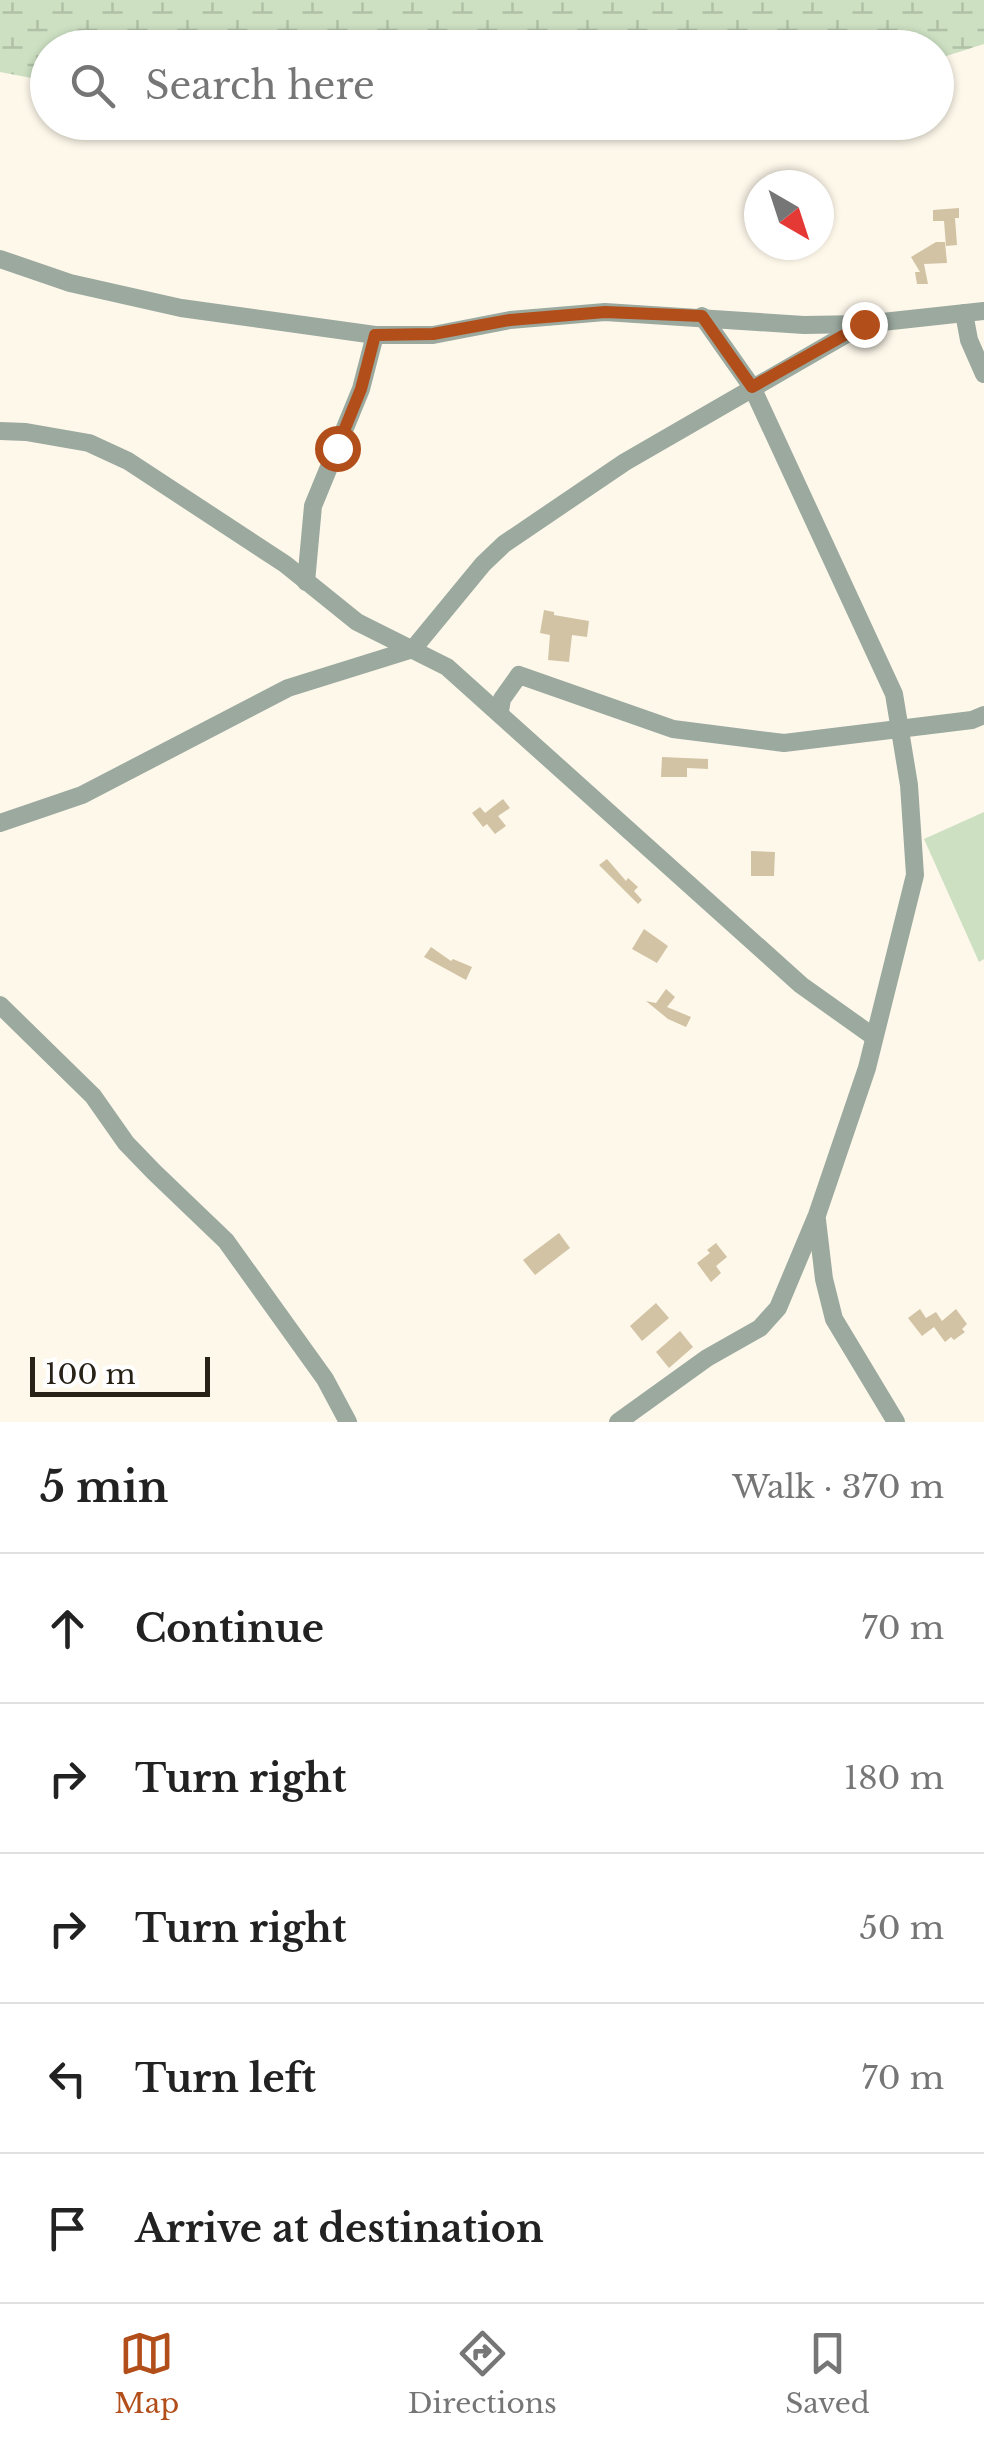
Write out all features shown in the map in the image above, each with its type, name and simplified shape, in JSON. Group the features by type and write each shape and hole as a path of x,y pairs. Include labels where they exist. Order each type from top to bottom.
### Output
{"street":[{"path":"0,259 70,283 181,308 375,335 433,334 510,320 605,312 804,325 864,324 984,311"},
{"path":"964,313 969,340 984,374"},
{"path":"618,1422 707,1358 760,1328 778,1308 817,1215 867,1068 898,956 915,875 915,841 894,694 752,387 702,316"},
{"path":"0,823 82,795 288,688 413,649 482,564 504,544 625,462 864,324"},
{"path":"306,582 313,506 361,389 375,335"},
{"path":"0,432 26,432 89,444 128,461 286,564 357,622 447,666 801,985 874,1037"},
{"path":"500,711 502,698 520,675 673,729 784,743 972,720 984,715"},
{"path":"0,1004 93,1096 126,1143 226,1240 325,1379 348,1422"},
{"path":"817,1215 824,1280 834,1318 896,1422"}],"green space":[{"path":"0,0 984,0 984,44 954,54 954,30 30,30 30,78 0,72"},
{"path":"984,812 984,959 979,962 924,839"}],"building":[{"path":"959,208 959,218 955,218 957,245 946,246 944,221 933,221 933,210"},
{"path":"936,242 945,242 947,263 924,264 928,284 917,284 915,272 920,272 911,257"},
{"path":"544,610 589,621 587,637 572,635 569,662 548,660 550,635 540,633"},
{"path":"662,757 708,759 708,769 687,768 687,777 661,777"},
{"path":"503,799 510,808 498,816 506,826 495,834 472,813 480,807 485,813"},
{"path":"751,851 775,852 774,876 751,876"},
{"path":"607,859 626,881 628,878 638,887 634,891 642,900 638,904 599,865"},
{"path":"644,929 668,946 657,963 632,949"},
{"path":"431,947 451,961 472,967 466,980 424,957"},
{"path":"666,989 675,997 667,1007 691,1017 686,1027 668,1019 646,1001 656,1003"},
{"path":"559,1233 570,1248 535,1275 523,1260"},
{"path":"716,1243 727,1257 716,1266 721,1273 711,1282 697,1263"},
{"path":"656,1303 669,1318 642,1341 630,1326"},
{"path":"920,1309 926,1318 936,1312 942,1321 956,1309 967,1324 962,1329 965,1332 945,1342 934,1327 922,1336 908,1318"},
{"path":"680,1331 693,1347 669,1368 656,1352"}],"route":[{"path":"337,448 361,389 375,335 433,334 510,320 605,312 702,316 752,387 864,324"}]}
